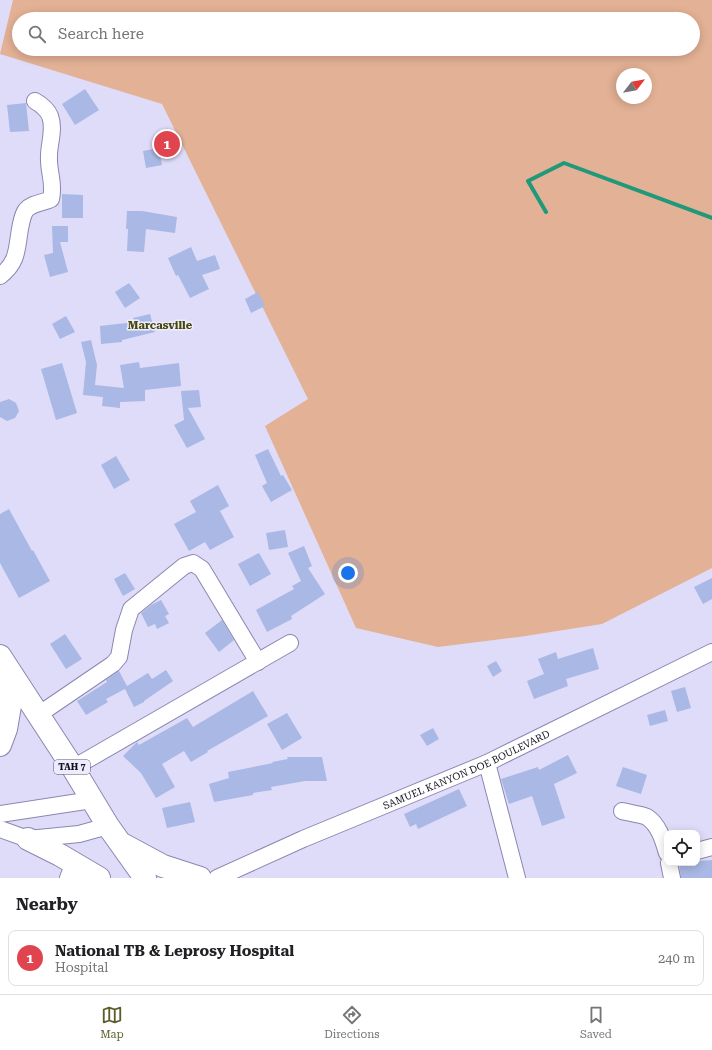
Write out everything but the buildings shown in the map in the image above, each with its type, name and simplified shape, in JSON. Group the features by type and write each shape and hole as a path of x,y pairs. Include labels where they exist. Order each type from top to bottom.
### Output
{"highway":[{"name":"TAH 7","path":"2,660 73,768 114,834 145,878"},
{"path":"0,745 6,729 11,700 2,660"},
{"path":"114,834 163,866 200,878"},
{"path":"28,839 60,855 71,870 99,878"}],"street":[{"path":"0,276 14,262 18,250 22,217 26,210 31,205 51,199 54,189 49,157 53,128 50,117 45,108 35,101"},
{"path":"38,715 113,664 119,657 124,630 131,609 184,566 193,563 202,569 258,662"},
{"path":"73,768 290,643"},
{"name":"SAMUEL KANYON DOE BOULEVARD","path":"216,878 303,839 487,763 712,652"},
{"path":"487,763 516,878"},
{"path":"0,814 92,800"},
{"path":"622,811 646,817 657,828 664,842"},
{"path":"0,829 28,839 79,834 114,834"},
{"path":"700,850 712,847"},
{"path":"670,866 672,878"}],"shaded area":[{"path":"13,0 712,0 712,568 602,624 519,637 438,647 356,628 265,426 308,399 162,104 0,54"}],"waterway":[{"path":"546,212 528,181 564,163 712,218"}],"place":[{"name":"National TB & Leprosy Hospital","path":"167,144"}],"district":[{"name":"Marcasville","path":"160,325"}]}
